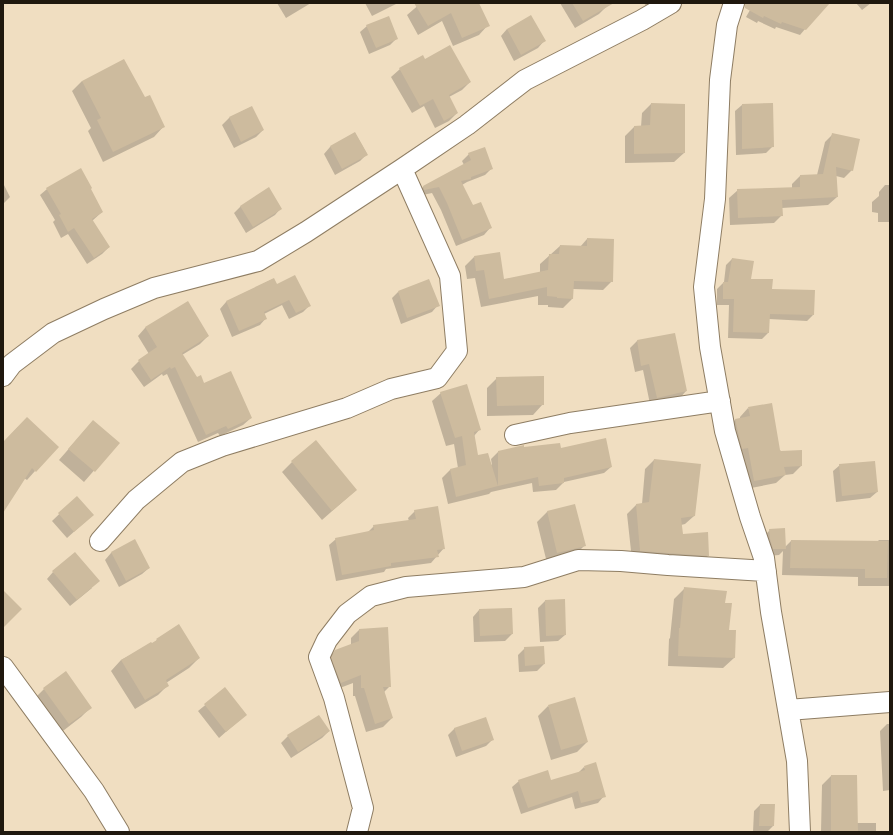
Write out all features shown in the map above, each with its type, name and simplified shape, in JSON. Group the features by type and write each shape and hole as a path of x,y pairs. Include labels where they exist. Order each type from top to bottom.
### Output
{"street":[{"path":"3,376 12,364 54,333 104,309 154,288 258,261 306,232 467,125 525,80 642,20 671,3"},
{"path":"734,3 727,25 720,80 715,199 704,287 710,347 725,431 750,517 764,558 771,612 797,762 800,832"},
{"path":"100,541 136,500 182,462 222,446 347,408 391,389 437,378 457,351 450,276 402,169"},
{"path":"515,435 570,423 720,401"},
{"path":"357,832 364,808 334,698 319,657 328,640 347,614 371,596 406,586 524,577 578,560 621,560 668,565 766,571"},
{"path":"3,667 94,791 119,832"},
{"path":"788,710 890,702"}],"building":[{"path":"414,3 479,3 490,26 462,38 451,13 428,26"},
{"path":"572,3 614,3 583,21"},
{"path":"745,3 830,3 806,30 782,22 781,24 764,16 763,18 745,8"},
{"path":"531,15 546,41 521,55 507,29"},
{"path":"389,16 398,39 376,48 366,25"},
{"path":"450,45 471,82 449,95 458,113 444,121 433,99 420,106 399,68 423,55 425,59"},
{"path":"124,59 145,97 150,95 165,127 113,152 97,120 101,118 82,81"},
{"path":"651,103 685,104 685,153 634,154 634,126 650,125"},
{"path":"773,103 774,147 742,149 742,104"},
{"path":"252,106 264,130 241,142 229,117"},
{"path":"355,132 368,155 342,169 330,146"},
{"path":"832,133 860,139 853,171 836,167 838,197 782,200 783,216 738,218 737,189 800,187 800,175 823,174"},
{"path":"485,147 493,169 471,177 471,179 461,181 473,205 481,202 492,228 462,240 439,187 424,190 423,186 471,160 468,153"},
{"path":"81,168 103,212 92,219 110,247 94,258 74,228 68,232 59,215 61,214 46,188"},
{"path":"269,187 282,209 253,227 240,206"},
{"path":"587,238 614,239 613,282 574,281 573,299 547,296 547,287 489,299 484,270 476,271 474,256 500,252 504,279 548,270 549,254 559,254 560,245 587,246"},
{"path":"732,258 754,261 751,279 773,279 772,289 815,290 814,315 770,314 769,333 733,332 734,299 723,299 723,282 728,282"},
{"path":"295,275 311,306 296,313 289,300 264,312 267,319 239,331 226,301 274,278 277,284"},
{"path":"429,279 440,306 407,318 398,291"},
{"path":"188,301 209,336 182,353 197,377 201,375 204,383 231,371 252,418 228,429 226,426 206,435 175,367 171,369 170,367 151,380 138,360 157,347 145,327"},
{"path":"675,333 687,391 657,398 649,364 641,366 637,340"},
{"path":"544,376 544,405 497,406 496,377"},
{"path":"467,384 481,430 474,432 478,455 488,453 498,486 456,497 450,469 466,465 462,436 455,438 440,392"},
{"path":"772,403 780,450 802,450 802,466 784,467 786,475 754,481 748,448 742,449 735,419 750,416 748,407"},
{"path":"27,417 59,447 36,472 32,468 3,513 3,442"},
{"path":"93,420 120,443 95,472 68,449"},
{"path":"606,438 612,467 564,478 564,483 539,486 538,477 498,486 498,451 524,445 524,447 560,443 561,448"},
{"path":"316,440 357,490 332,511 291,461"},
{"path":"654,459 701,464 695,516 681,518 683,534 708,532 709,556 640,551 636,504 649,502"},
{"path":"875,461 878,492 842,496 839,464"},
{"path":"77,496 94,515 74,532 58,513"},
{"path":"575,504 586,546 557,553 547,511"},
{"path":"438,506 445,549 437,550 439,557 391,563 391,566 342,575 335,538 374,530 373,525 416,519 414,510"},
{"path":"785,528 786,549 773,549 769,529"},
{"path":"135,539 150,568 126,581 111,552"},
{"path":"791,540 888,541 887,578 865,578 865,569 790,568"},
{"path":"75,552 100,581 77,600 52,571"},
{"path":"684,587 727,591 725,603 732,603 729,630 736,630 735,658 678,656 679,628"},
{"path":"3,590 22,609 3,628"},
{"path":"565,599 566,635 546,636 545,600"},
{"path":"512,608 513,634 480,636 479,609"},
{"path":"179,624 200,658 166,680 169,686 145,700 121,660 157,640 156,639"},
{"path":"388,627 391,687 383,687 393,718 375,724 364,688 361,688 361,675 341,683 331,658 335,650 359,641 359,629"},
{"path":"544,646 545,664 525,666 524,647"},
{"path":"66,671 92,708 69,724 43,688"},
{"path":"225,687 247,715 226,732 204,704"},
{"path":"575,697 588,742 561,750 548,705"},
{"path":"319,715 330,731 298,752 287,735"},
{"path":"486,717 494,740 462,751 454,728"},
{"path":"596,762 606,797 581,803 578,791 528,808 518,780 548,770 551,780 585,770 584,766"},
{"path":"831,775 857,775 858,832 831,832"},
{"path":"760,804 775,804 774,826 759,826"}]}
